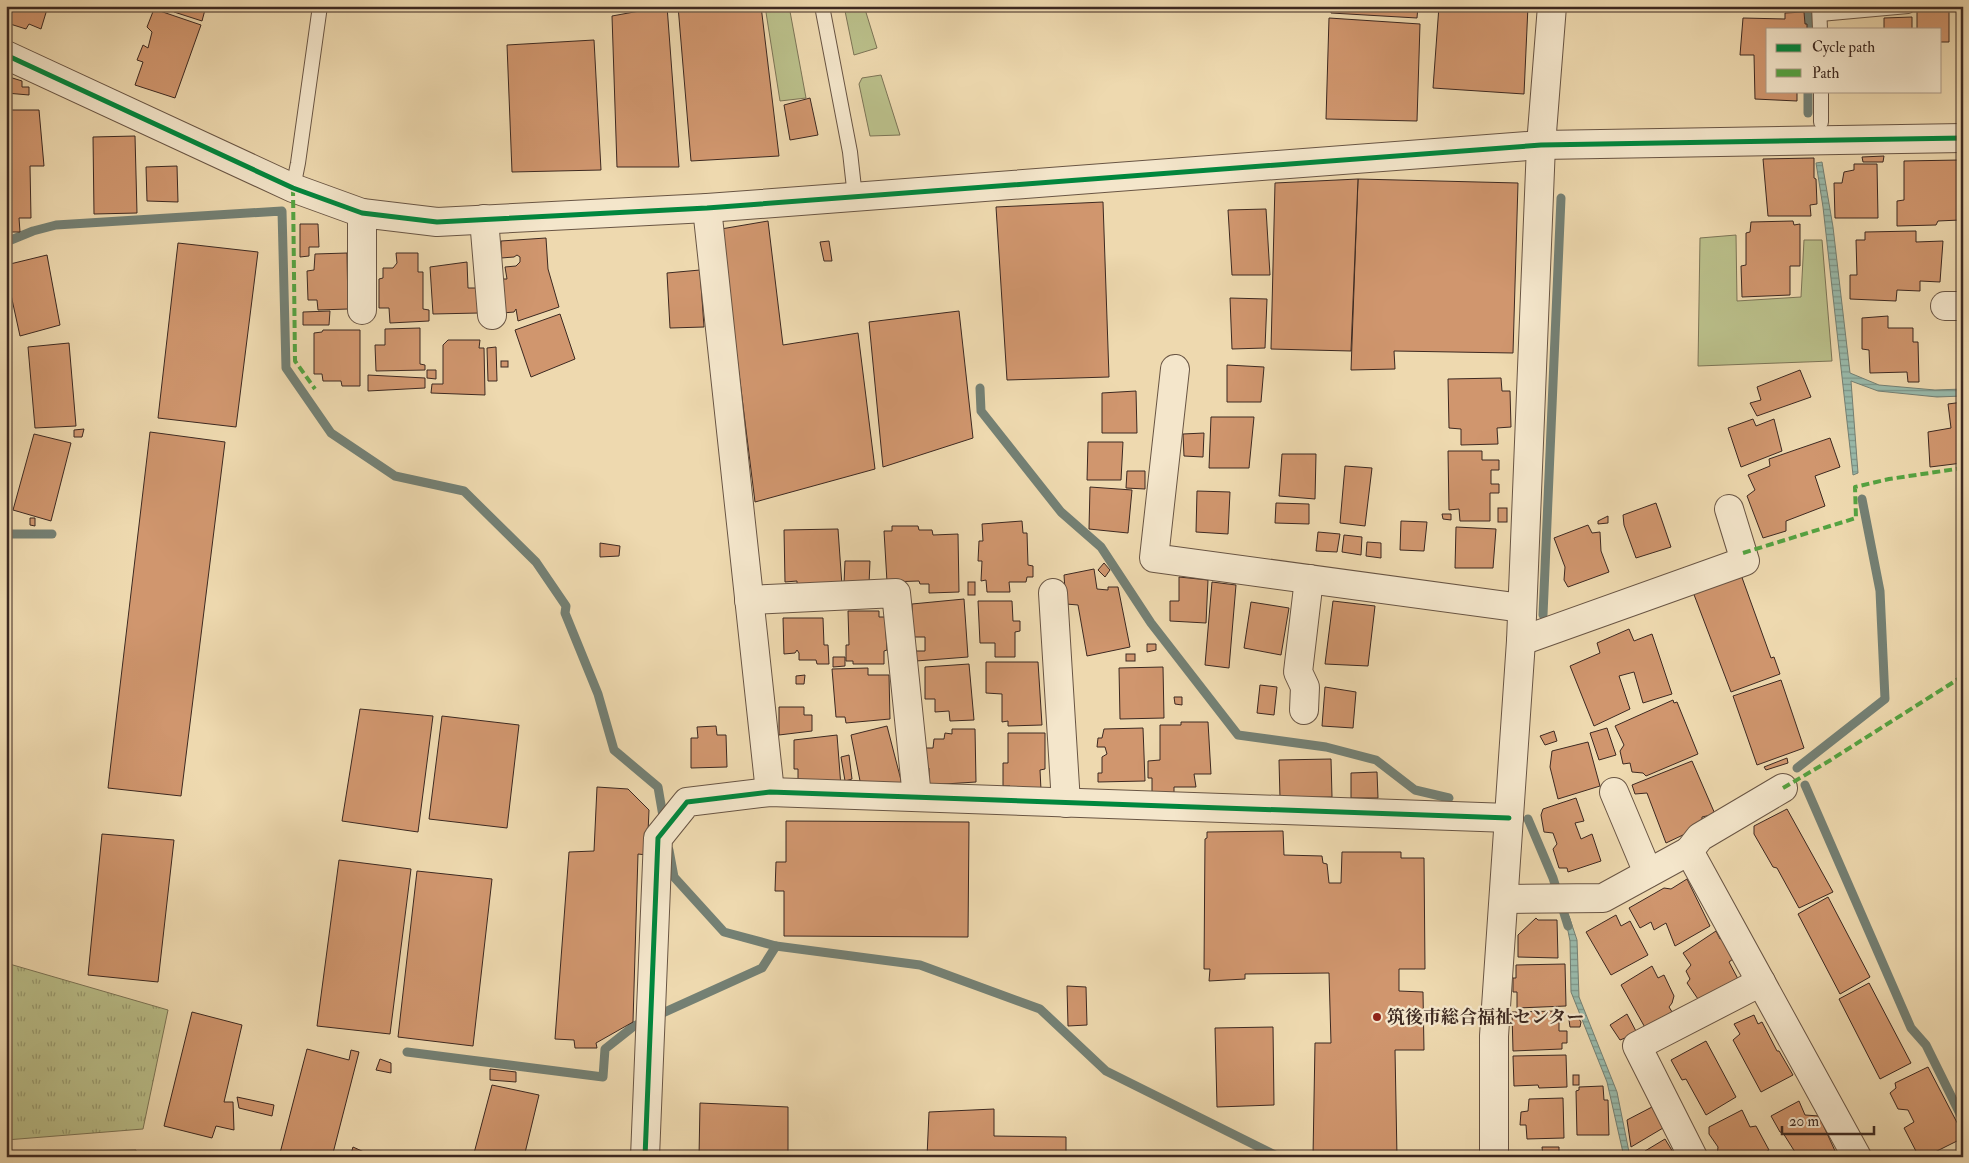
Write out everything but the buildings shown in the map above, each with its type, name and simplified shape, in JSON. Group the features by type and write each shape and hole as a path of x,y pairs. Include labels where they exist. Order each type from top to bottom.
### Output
{"street":[{"path":"1494,1157 1494,1036 1521,641 1541,145 1552,6"},
{"path":"6,55 293,188 362,213 437,222 707,208 1541,145 1963,138"},
{"path":"707,208 770,792"},
{"path":"362,213 362,310"},
{"path":"484,219 492,315"},
{"path":"1175,369 1154,558 1522,608"},
{"path":"1521,641 1745,561 1729,509"},
{"path":"1304,710 1305,687 1298,672 1308,579"},
{"path":"749,600 896,593 917,797"},
{"path":"1053,593 1066,802"},
{"path":"1504,899 1603,898 1689,851 1700,837 1783,788"},
{"path":"645,1157 658,838 687,802 770,792 1509,818"},
{"path":"1614,792 1648,873"},
{"path":"1689,851 1857,1157"},
{"path":"1693,1157 1637,1046 1761,982"}],"lane":[{"path":"293,188 320,6"},
{"path":"822,6 850,152 854,196"},
{"path":"1820,28 1819,10 1908,6"},
{"path":"1821,92 1821,122"}],"green space":[{"path":"765,6 789,6 806,98 780,101"},
{"path":"844,6 864,6 877,48 854,55"},
{"path":"881,75 900,135 870,136 859,84 862,78"},
{"path":"1736,235 1737,301 1801,297 1804,240 1822,240 1832,361 1698,366 1700,238"},
{"path":"6,963 168,1010 143,1129 6,1140"},
{"path":"136,1150 136,1157 6,1157 6,1152"}],"shaded area":[{"path":"1822,162 1833,227 1850,373 1879,385 1935,390 1963,389 1963,396 1937,397 1878,391 1851,381 1858,473 1853,475 1823,207 1816,163"},
{"path":"1565,916 1569,916 1577,940 1579,997 1617,1092 1630,1157 1624,1157 1607,1082 1571,992 1570,941 1563,920"}],"waterway":[{"path":"1808,6 1810,28"},
{"path":"1808,92 1808,113"},
{"path":"1543,615 1561,198"},
{"path":"6,242 33,231 56,225 282,211 286,368 331,433 395,476 464,491 536,562 566,606 565,613 598,694 614,750 658,787 664,822"},
{"path":"980,388 981,411 1061,512 1101,547 1151,623 1238,735 1326,747 1376,760 1415,790 1449,798"},
{"path":"1797,768 1885,699 1880,591 1862,499"},
{"path":"6,534 52,534"},
{"path":"1805,785 1911,1028 1926,1045 1963,1120"},
{"path":"1528,819 1553,878 1568,926"},
{"path":"669,850 674,877 724,932 776,946 920,965 1040,1009 1106,1071 1279,1157"},
{"path":"407,1052 603,1077 605,1049 634,1026 762,968 776,946"}],"marked path":[{"path":"293,188 295,361 315,389"},
{"path":"1743,553 1856,518 1855,487 1889,479 1963,468"},
{"path":"1783,788 1963,676"}],"cycle path":[{"path":"6,55 293,188 362,213 437,222 707,208 1541,145 1963,138"},
{"path":"645,1157 658,838 687,802 770,792 1509,818"}],"place":[{"name":"筑後市総合福祉センター","path":"1377,1017"}]}
